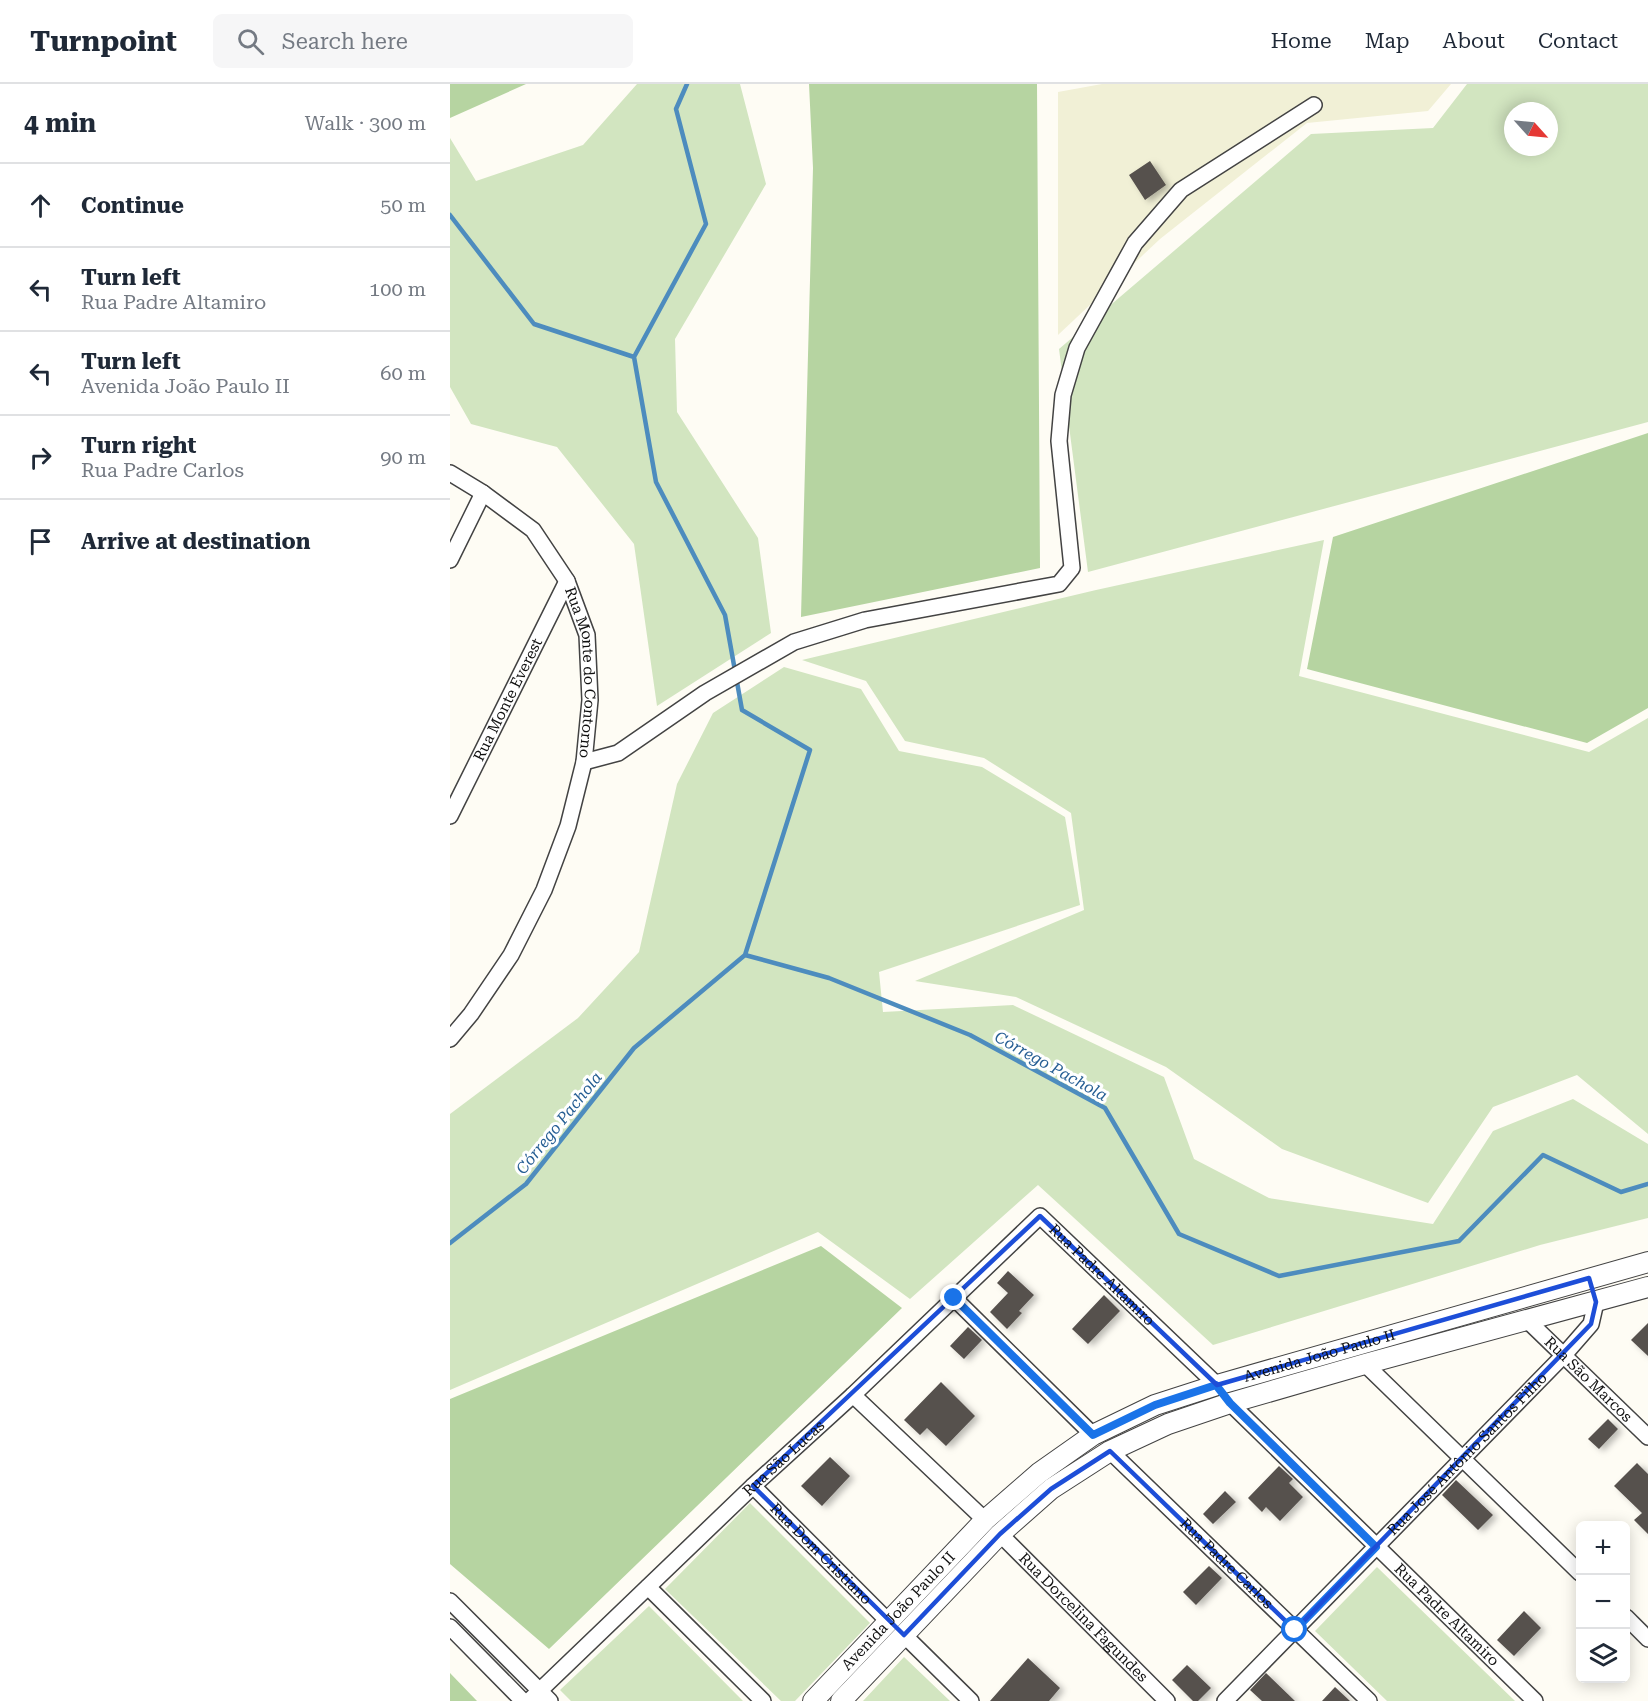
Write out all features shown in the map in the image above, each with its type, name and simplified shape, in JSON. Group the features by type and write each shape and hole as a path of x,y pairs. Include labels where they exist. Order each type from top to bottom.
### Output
{"street":[{"path":"584,762 618,753 705,693 794,642 865,620 1059,584 1072,568 1059,441 1063,395 1077,348 1135,243 1181,190 1314,105"},
{"name":"Rua Monte do Contorno","path":"450,473 483,493 533,530 567,581 587,635 590,700 584,762 568,826 544,890 511,955 471,1014 450,1039"},
{"path":"450,560 483,493"},
{"name":"Rua Monte Everest","path":"450,816 567,581"},
{"name":"Rua São Lucas","path":"539,1698 648,1587 1040,1216"},
{"name":"Rua Padre Altamiro","path":"1040,1216 1216,1385"},
{"name":"Avenida João Paulo II","path":"813,1701 985,1520 1039,1473 1093,1435 1155,1405 1216,1385 1648,1262"},
{"path":"1589,1278 1596,1302"},
{"name":"Avenida João Paulo II","path":"841,1701 1000,1534 1051,1489 1110,1451 1168,1424 1230,1403 1648,1287"},
{"path":"954,1298 1093,1435"},
{"name":"Rua José Antônio Santos Filho","path":"1226,1701 1564,1355 1591,1324 1596,1302"},
{"name":"Rua São Marcos","path":"1528,1321 1648,1437"},
{"path":"1365,1364 1576,1568"},
{"path":"1216,1385 1230,1403"},
{"path":"853,1395 1000,1534"},
{"name":"Rua Padre Altamiro","path":"1230,1403 1535,1701"},
{"name":"Rua Padre Carlos","path":"1110,1451 1369,1701"},
{"name":"Rua Dom Cristiano","path":"753,1486 889,1622"},
{"name":"Rua Dorcelina Fagundes","path":"1000,1534 1167,1701"},
{"path":"648,1587 763,1701"},
{"path":"450,1601 539,1698"},
{"path":"1630,1621 1648,1639"},
{"path":"889,1622 971,1701"},
{"path":"450,1627 523,1701"}],"highlighted area":[{"path":"1040,1216 1217,1385 1589,1278 1596,1302 1591,1324 1295,1630 1110,1451 1051,1489 1000,1534 904,1635 753,1486"}],"green space":[{"path":"450,84 526,84 450,118"},
{"path":"637,84 740,84 766,184 675,339 677,412 758,538 771,633 657,706 634,544 557,447 471,424 450,387 450,138 476,181 583,145"},
{"path":"809,84 1037,84 1040,568 801,617 813,168"},
{"path":"1102,84 1451,84 1428,111 1307,123 1160,239 1058,335 1058,92"},
{"path":"1467,84 1648,84 1648,422 1088,572 1059,349 1311,134 1433,128"},
{"path":"1648,433 1648,708 1587,743 1307,669 1333,537"},
{"path":"1324,540 1299,676 1589,752 1648,718 1648,1134 1577,1075 1493,1107 1428,1203 1282,1149 1166,1067 1016,997 915,981 1084,910 1071,813 984,758 905,741 866,681 802,660 1096,590"},
{"path":"784,667 861,689 899,751 982,767 1065,817 1080,905 879,972 883,1012 1013,1005 1164,1077 1194,1159 1269,1198 1433,1224 1493,1131 1573,1099 1648,1144 1648,1218 1540,1245 1213,1345 1038,1185 910,1299 818,1232 450,1390 450,1114 578,1018 639,952 677,784 713,713"},
{"path":"821,1246 902,1308 549,1649 450,1564 450,1399"},
{"path":"750,1503 870,1623 795,1701 781,1701 665,1589"},
{"path":"1377,1567 1515,1701 1387,1701 1315,1631"},
{"path":"649,1606 743,1701 571,1701 560,1690"},
{"path":"904,1657 950,1701 863,1701"},
{"path":"450,1673 477,1701 450,1701"}],"building":[{"path":"1150,161 1166,185 1145,200 1129,175"},
{"path":"1008,1271 1034,1295 1007,1329 990,1312 1008,1293 997,1283"},
{"path":"1104,1295 1120,1311 1088,1344 1072,1329"},
{"path":"1648,1323 1648,1356 1631,1340"},
{"path":"968,1327 982,1340 964,1359 950,1346"},
{"path":"941,1382 975,1416 946,1446 927,1428 920,1435 904,1420"},
{"path":"1608,1419 1618,1429 1599,1449 1588,1439"},
{"path":"830,1457 850,1476 822,1506 801,1486"},
{"path":"1637,1463 1648,1474 1648,1534 1634,1520 1642,1513 1614,1486"},
{"path":"1279,1466 1293,1479 1289,1483 1303,1497 1280,1521 1266,1507 1262,1512 1248,1498"},
{"path":"1456,1480 1493,1515 1478,1530 1442,1495"},
{"path":"1225,1491 1236,1502 1213,1524 1203,1514"},
{"path":"1209,1566 1222,1578 1196,1605 1183,1592"},
{"path":"1524,1611 1541,1628 1514,1656 1497,1640"},
{"path":"1028,1658 1060,1688 1049,1701 990,1701"},
{"path":"1187,1665 1211,1688 1198,1701 1193,1701 1172,1680"},
{"path":"1266,1673 1295,1701 1262,1701 1250,1690"},
{"path":"1335,1687 1350,1701 1322,1701"}],"waterway":[{"path":"687,84 676,109 706,224 634,357 656,482 725,615 742,710 810,750 745,955"},
{"path":"450,215 534,324 634,357"},
{"name":"Córrego Pachola","path":"745,955 829,978 970,1035 1105,1108 1179,1234 1279,1276 1459,1241 1543,1155 1621,1192 1648,1184"},
{"name":"Córrego Pachola","path":"450,1243 526,1184 634,1048 745,955"}],"route":[{"path":"954,1298 1093,1435 1155,1405 1216,1385 1230,1403 1376,1547 1295,1630"}]}
